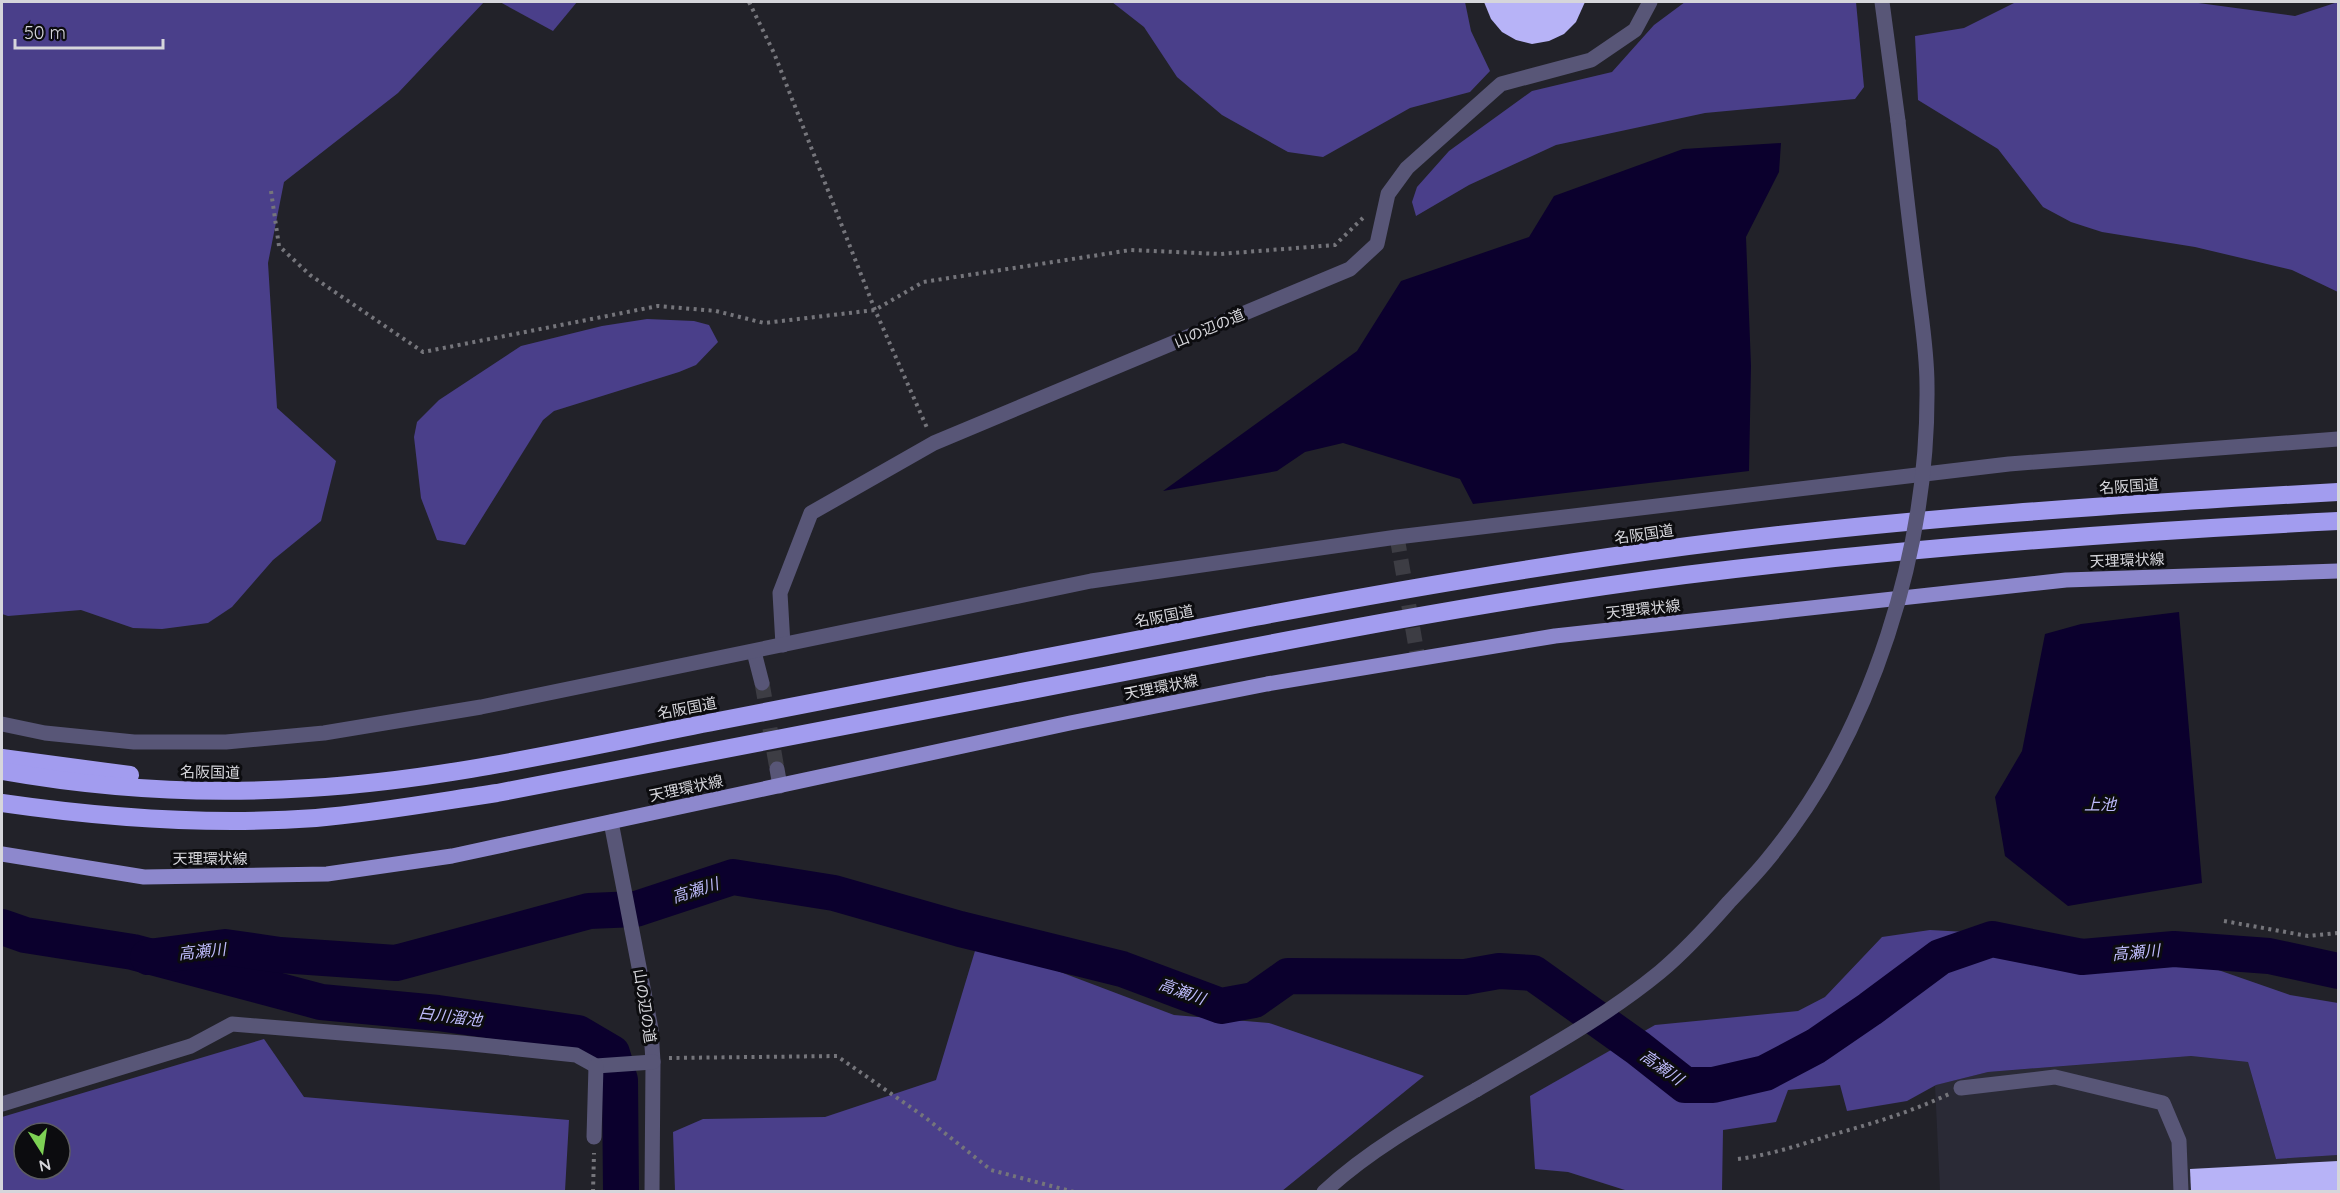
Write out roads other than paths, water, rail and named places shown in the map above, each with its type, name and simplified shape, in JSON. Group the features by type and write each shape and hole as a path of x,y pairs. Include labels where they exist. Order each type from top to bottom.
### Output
{"highway":[{"name":"名阪国道","path":"2,771 80,783 151,789 233,791 313,788 402,779 1337,602 1516,571 1676,548 2011,512 2338,492"},
{"path":"2,803 139,819 227,822 316,818 392,809 497,793 1341,630 1520,599 1846,557 2026,541 2338,521"},
{"path":"2,758 159,779 313,788"}],"main road":[{"name":"天理環状線","path":"2,854 144,877 327,874 452,856 1070,723 1255,686 1555,636 2066,580 2338,571"}],"street":[{"name":"山の辺の道","path":"783,645 780,593 811,513 934,443 1350,269 1377,244 1388,194 1407,168 1501,84 1592,60 1635,30 1650,2"},
{"path":"1324,1191 1341,1176 1414,1126 1618,1004 1670,962 1718,915 1769,858 1824,777 1858,711 1890,628 1919,507 1927,384 1898,121 1882,2"},
{"path":"2,724 45,733 134,742 226,742 324,734 481,707 1092,581 1397,537 2009,464 2338,439"},
{"path":"754,652 762,683"},
{"path":"777,769 780,786"},
{"name":"山の辺の道","path":"611,822 651,1029 652,1191"},
{"path":"2,1104 191,1046 232,1024 576,1055 596,1066 653,1062"},
{"path":"594,1137 596,1066"},
{"path":"1961,1088 2055,1077 2163,1102 2179,1141 2181,1191"}],"water":[{"path":"1781,143 1779,172 1746,237 1751,366 1749,471 1473,504 1460,479 1343,443 1305,452 1277,471 1163,491 1357,351 1401,281 1529,237 1554,196 1683,149"},
{"name":"上池","path":"2179,612 2202,883 2068,906 2005,856 1995,797 2022,751 2045,634 2081,624"}],"waterway":[{"name":"高瀬川","path":"148,957 225,947 280,955 396,963 589,911 636,909 733,877 834,893 960,929 1122,969 1221,1006 1254,1000 1288,976 1465,977 1499,971 1533,973 1638,1048 1685,1085 1713,1085 1765,1073 1816,1046 1940,957 1992,939 2082,957 2174,949 2269,956 2338,971"},
{"name":"白川溜池","path":"2,927 25,935 133,952 321,1002 438,1013 578,1033 612,1053 620,1080 621,1192"}],"tunnel":[{"path":"1397,537 1418,659"},
{"path":"762,683 777,769"}]}
